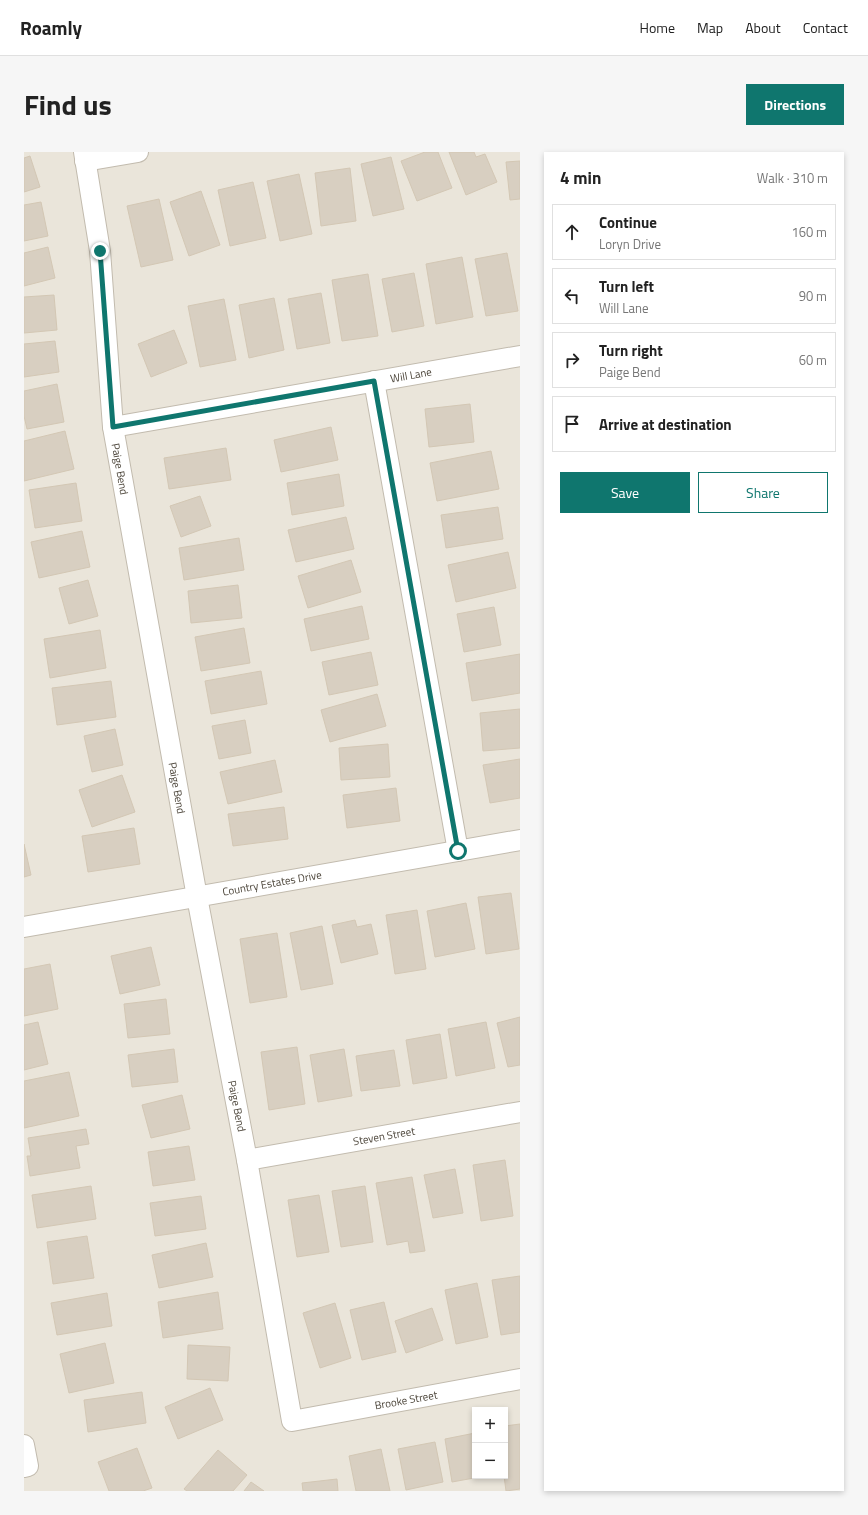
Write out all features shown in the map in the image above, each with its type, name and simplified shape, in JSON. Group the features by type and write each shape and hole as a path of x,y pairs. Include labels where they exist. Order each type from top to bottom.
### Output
{"street":[{"path":"84,156 138,152"},
{"name":"Paige Bend","path":"84,156 100,251 113,427 197,897 247,1160 292,1421"},
{"name":"Will Lane","path":"113,427 520,356"},
{"path":"374,381 458,851"},
{"name":"Country Estates Drive","path":"24,927 520,840"},
{"name":"Steven Street","path":"247,1160 520,1112"},
{"name":"Brooke Street","path":"292,1421 520,1379"},
{"path":"24,1445 26,1467"}],"shaded area":[{"path":"24,152 520,152 520,1491 24,1491"}],"building":[{"path":"425,152 438,152 452,188 417,201 401,161"},
{"path":"449,152 474,152 476,157 485,154 497,182 466,195"},
{"path":"30,156 40,187 24,192 24,158"},
{"path":"391,157 404,209 373,216 361,164"},
{"path":"520,161 520,199 510,200 506,162"},
{"path":"350,168 356,221 321,226 315,173"},
{"path":"299,174 312,234 280,241 267,181"},
{"path":"253,182 266,238 230,246 218,190"},
{"path":"201,191 220,245 189,256 170,202"},
{"path":"159,199 173,260 141,267 127,206"},
{"path":"41,202 48,236 24,241 24,205"},
{"path":"48,247 55,278 24,286 24,253"},
{"path":"507,253 518,311 486,316 475,259"},
{"path":"462,257 473,317 436,324 426,264"},
{"path":"414,273 424,326 392,332 382,279"},
{"path":"368,274 378,336 342,341 332,280"},
{"path":"321,293 330,343 297,349 288,299"},
{"path":"54,295 57,330 24,333 24,297"},
{"path":"274,298 284,350 249,358 239,305"},
{"path":"224,299 236,360 200,367 188,306"},
{"path":"174,330 187,363 151,377 138,344"},
{"path":"55,341 59,372 24,377 24,344"},
{"path":"57,384 64,422 27,429 24,416 24,391"},
{"path":"470,404 474,442 429,447 425,409"},
{"path":"331,427 338,460 281,472 274,440"},
{"path":"65,431 74,469 24,481 24,441"},
{"path":"226,448 231,480 169,489 164,458"},
{"path":"491,451 499,489 437,501 430,463"},
{"path":"339,474 344,506 292,515 287,483"},
{"path":"76,483 82,521 35,528 29,490"},
{"path":"200,496 211,526 181,537 170,506"},
{"path":"498,507 503,539 446,548 441,515"},
{"path":"346,517 354,549 296,562 288,530"},
{"path":"82,531 90,567 39,578 31,542"},
{"path":"239,538 244,570 184,580 179,548"},
{"path":"508,552 516,588 456,602 448,565"},
{"path":"351,560 361,592 308,608 298,576"},
{"path":"88,580 98,616 69,624 59,588"},
{"path":"238,585 242,618 191,623 188,591"},
{"path":"362,606 369,639 311,651 304,619"},
{"path":"494,607 501,645 464,652 457,614"},
{"path":"244,628 250,663 201,671 195,637"},
{"path":"100,630 106,668 50,678 44,639"},
{"path":"371,652 378,685 329,695 322,662"},
{"path":"520,654 520,693 472,701 466,663"},
{"path":"261,671 267,704 211,714 205,681"},
{"path":"111,681 116,717 57,725 52,688"},
{"path":"377,694 386,726 330,742 321,710"},
{"path":"520,709 520,748 483,751 480,713"},
{"path":"245,720 251,753 219,759 212,726"},
{"path":"115,729 123,765 92,772 84,736"},
{"path":"388,744 390,777 341,780 339,748"},
{"path":"520,759 520,798 490,803 483,765"},
{"path":"275,760 282,792 228,804 220,772"},
{"path":"122,775 135,812 92,827 79,790"},
{"path":"396,788 400,821 347,828 343,795"},
{"path":"284,807 288,839 233,846 228,814"},
{"path":"134,828 140,864 88,872 82,836"},
{"path":"24,844 31,875 24,877"},
{"path":"511,893 519,949 486,954 478,897"},
{"path":"466,903 475,949 435,957 427,911"},
{"path":"417,910 426,969 395,974 386,915"},
{"path":"355,920 357,927 371,924 378,954 341,963 332,925"},
{"path":"322,926 333,984 301,990 290,933"},
{"path":"277,933 287,997 250,1003 240,939"},
{"path":"151,947 160,985 120,994 111,956"},
{"path":"50,964 58,1009 24,1016 24,969"},
{"path":"166,999 170,1034 128,1038 124,1004"},
{"path":"520,1017 520,1065 508,1067 497,1023"},
{"path":"38,1022 48,1064 24,1070 24,1025"},
{"path":"486,1022 495,1068 456,1076 448,1029"},
{"path":"440,1034 447,1078 413,1084 406,1040"},
{"path":"297,1047 305,1104 269,1110 261,1052"},
{"path":"174,1049 178,1082 132,1087 128,1055"},
{"path":"344,1049 352,1096 318,1102 310,1055"},
{"path":"394,1050 400,1086 361,1091 356,1056"},
{"path":"69,1072 79,1116 24,1128 24,1081"},
{"path":"182,1095 190,1129 151,1138 142,1105"},
{"path":"86,1129 89,1144 76,1146 80,1168 30,1176 27,1156 31,1156 28,1138"},
{"path":"189,1146 195,1180 153,1186 148,1152"},
{"path":"505,1160 513,1216 481,1221 473,1165"},
{"path":"455,1169 463,1213 433,1218 424,1175"},
{"path":"412,1177 425,1251 410,1253 408,1241 387,1245 376,1183"},
{"path":"91,1186 96,1219 37,1228 32,1195"},
{"path":"365,1186 373,1242 341,1247 332,1191"},
{"path":"319,1195 329,1252 297,1257 288,1200"},
{"path":"201,1196 206,1229 155,1236 150,1203"},
{"path":"87,1236 94,1278 53,1284 47,1242"},
{"path":"206,1243 213,1277 159,1288 152,1255"},
{"path":"520,1276 520,1332 501,1335 492,1280"},
{"path":"477,1283 488,1337 456,1344 445,1290"},
{"path":"218,1292 223,1329 163,1338 158,1302"},
{"path":"107,1293 112,1326 57,1335 51,1303"},
{"path":"384,1302 396,1352 362,1360 350,1310"},
{"path":"335,1303 351,1358 320,1368 303,1313"},
{"path":"432,1308 443,1340 406,1353 395,1321"},
{"path":"105,1343 114,1383 69,1393 60,1354"},
{"path":"188,1345 230,1347 228,1381 187,1379"},
{"path":"210,1388 223,1420 178,1439 165,1407"},
{"path":"142,1392 146,1423 88,1432 84,1400"},
{"path":"520,1424 520,1489 506,1491 504,1479 508,1479 508,1426"},
{"path":"472,1434 472,1478 452,1482 445,1439"},
{"path":"435,1442 443,1482 406,1490 398,1449"},
{"path":"137,1448 152,1488 143,1491 109,1491 98,1462"},
{"path":"381,1449 390,1491 356,1491 349,1456"},
{"path":"218,1450 247,1475 233,1491 187,1491 184,1489"},
{"path":"337,1479 338,1491 303,1491 302,1483"},
{"path":"251,1482 264,1491 244,1491"}],"route":[{"path":"100,251 113,427 374,381 458,851"}]}
